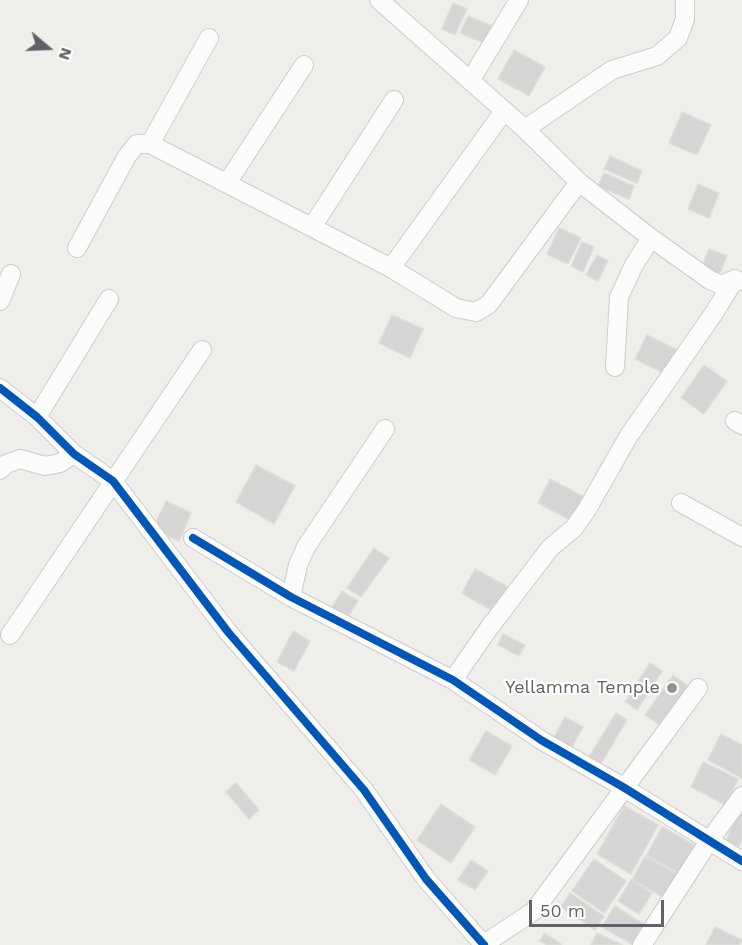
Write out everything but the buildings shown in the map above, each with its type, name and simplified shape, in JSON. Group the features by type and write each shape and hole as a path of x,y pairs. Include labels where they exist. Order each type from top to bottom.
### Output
{"street":[{"path":"379,0 525,129 579,182 710,280 721,285 738,281"},
{"path":"471,81 519,0"},
{"path":"525,129 612,70 657,56 678,38 685,19 685,0"},
{"path":"150,144 209,38"},
{"path":"227,183 304,65"},
{"path":"312,227 394,100"},
{"path":"391,268 504,111"},
{"path":"77,248 127,156 137,144 150,144 391,268 456,308 476,312 489,304 579,182"},
{"path":"615,367 619,297 634,265 651,238"},
{"path":"0,301 11,274"},
{"path":"453,680 550,548 574,528 628,437 738,281"},
{"path":"37,417 109,299"},
{"path":"10,635 202,350"},
{"path":"0,388 37,417 74,454 113,482 228,632 364,790 426,879 484,945 534,911 698,688"},
{"path":"291,597 298,565 306,547 385,429"},
{"path":"0,470 6,464 20,459 45,466 60,463 74,454"},
{"path":"681,503 742,537"},
{"path":"193,538 291,597 453,680 541,741 623,787 742,861"},
{"path":"642,945 742,796"}],"cycle path":[{"path":"0,388 37,417 74,454 113,481 228,632 364,790 426,879 484,945"},
{"path":"193,538 291,597 453,680 541,740 623,787 742,861"}],"place":[{"name":"Yellamma Temple","path":"672,688"}]}
